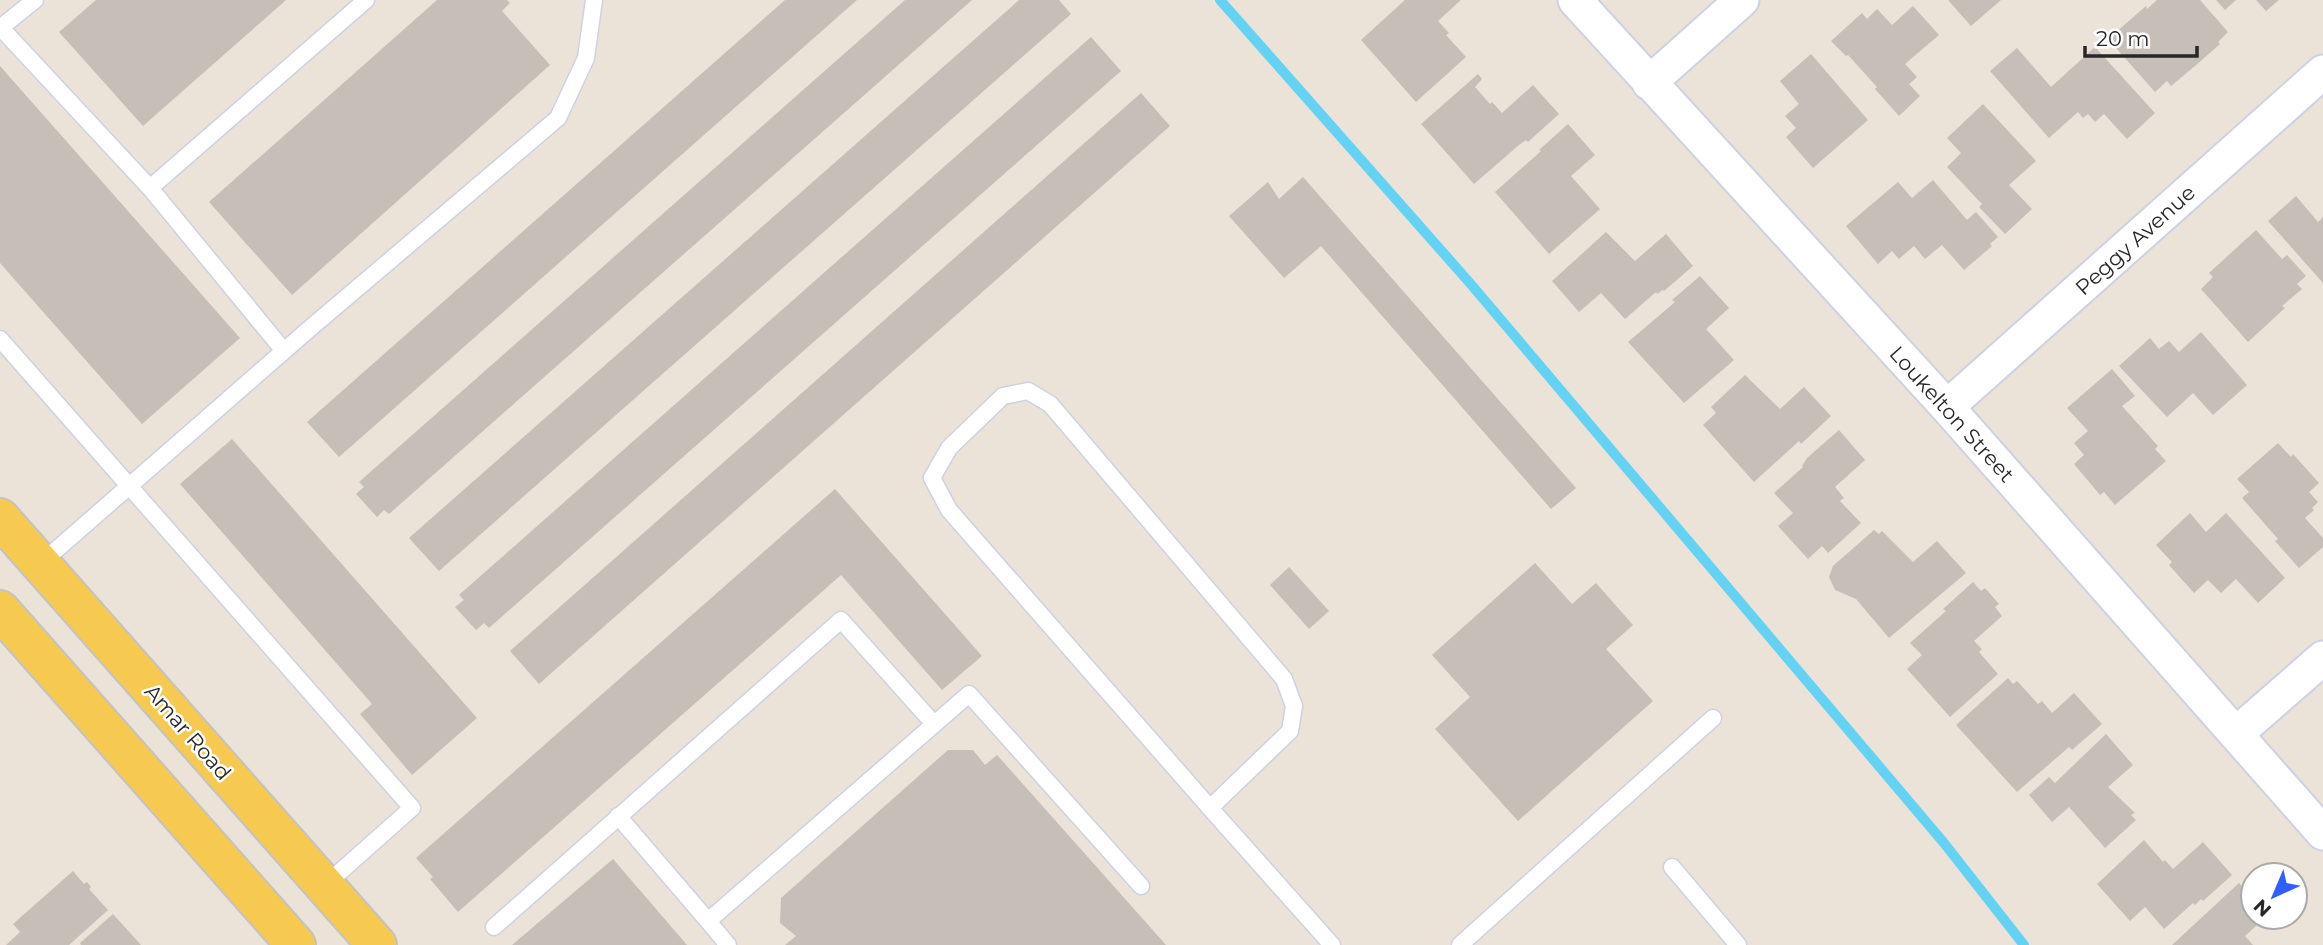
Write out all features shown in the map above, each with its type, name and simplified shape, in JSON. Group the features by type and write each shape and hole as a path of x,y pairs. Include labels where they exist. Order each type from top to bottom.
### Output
{"main road":[{"name":"Amar Road","path":"0,518 377,945"},
{"path":"0,610 296,945"}],"street":[{"name":"Loukelton Street","path":"1575,0 1947,407 2323,833"},
{"path":"1649,83 1742,0"},
{"name":"Peggy Avenue","path":"1947,407 2323,72"},
{"path":"2236,734 2323,658"}],"lane":[{"path":"35,0 0,28 150,188 284,351"},
{"path":"150,188 366,0"},
{"path":"40,564 284,351 558,118 586,58 594,0"},
{"path":"0,339 412,807 324,886"},
{"path":"1210,808 1290,731 1294,706 1284,679 1050,404 1028,391 1003,396 949,448 932,478 949,510 1210,808 1332,945"},
{"path":"494,927 841,620 934,724"},
{"path":"708,921 970,694 1141,886"},
{"path":"1460,945 1713,718"},
{"path":"618,816 728,945"},
{"path":"1672,867 1738,945"}],"building":[{"path":"96,0 286,0 143,126 59,32"},
{"path":"437,0 507,0 510,3 502,11 550,65 292,295 209,202"},
{"path":"785,0 857,0 339,457 307,422"},
{"path":"905,0 972,0 389,514 384,510 377,517 356,494 364,487 359,482"},
{"path":"1019,0 1059,0 1071,14 439,571 409,538"},
{"path":"1405,0 1461,0 1438,21 1449,33 1446,35 1466,57 1416,102 1361,40"},
{"path":"1948,0 2001,0 1971,26"},
{"path":"2157,0 2200,0 2228,32 2218,42 2220,44 2171,86 2167,81 2155,92 2108,39 2146,6 2147,9"},
{"path":"2216,0 2236,0 2225,10"},
{"path":"2256,0 2279,0 2266,11"},
{"path":"1913,6 1939,35 1905,64 1917,77 1909,84 1920,96 1899,116 1848,55 1831,41 1862,13 1867,19 1877,9 1892,25"},
{"path":"1091,37 1121,71 489,628 484,623 476,630 455,607 464,600 459,595"},
{"path":"2095,47 2155,113 2127,139 2104,114 2095,122 2088,114 2083,118 2078,112 2049,138 1990,71 2017,48 2051,87"},
{"path":"1811,54 1868,120 1813,168 1786,137 1796,128 1785,116 1799,104 1780,81"},
{"path":"0,66 240,338 142,424 0,263"},
{"path":"1478,74 1482,79 1475,87 1502,113 1533,85 1559,114 1474,184 1421,124"},
{"path":"1141,93 1170,126 539,684 510,651"},
{"path":"1983,104 2036,161 2009,185 2032,209 2005,234 1979,207 1982,204 1947,167 1961,153 1947,138"},
{"path":"1568,124 1595,155 1571,176 1600,209 1549,254 1495,192"},
{"path":"1303,177 1576,488 1551,509 1321,246 1284,278 1229,216 1268,182 1279,199"},
{"path":"1933,180 1967,220 1976,212 1998,237 1990,244 1992,246 1964,270 1942,245 1925,259 1914,246 1899,259 1892,251 1878,264 1846,226 1898,182 1912,198"},
{"path":"2296,196 2318,222 2323,217 2323,283 2268,221"},
{"path":"2256,230 2282,259 2287,255 2306,276 2297,284 2302,289 2248,342 2201,289 2213,277 2209,273"},
{"path":"1606,232 1635,261 1666,234 1693,266 1664,291 1657,294 1656,292 1625,319 1601,293 1579,312 1552,281"},
{"path":"1700,276 1729,308 1706,329 1734,360 1684,403 1628,342 1675,302 1672,300"},
{"path":"2201,332 2247,385 2213,415 2193,393 2167,417 2119,366 2150,338 2159,349 2169,341 2179,352"},
{"path":"2112,369 2135,396 2122,406 2158,446 2155,449 2166,461 2115,505 2104,492 2100,495 2074,464 2084,455 2074,443 2088,431 2067,408"},
{"path":"1745,375 1780,409 1804,387 1831,416 1754,482 1703,425 1716,413 1711,407"},
{"path":"1839,430 1865,460 1835,487 1844,498 1840,501 1861,523 1828,553 1822,546 1808,559 1778,526 1793,513 1774,493 1803,467 1807,458"},
{"path":"232,439 477,718 412,775 360,714 372,704 180,484"},
{"path":"2278,443 2291,457 2293,454 2319,483 2309,492 2318,502 2305,518 2323,538 2323,547 2299,568 2242,498 2249,492 2237,479"},
{"path":"835,489 982,656 942,690 841,575 458,912 416,858"},
{"path":"2190,513 2206,532 2226,513 2285,578 2258,603 2236,579 2221,593 2208,580 2194,593 2169,565 2172,562 2156,545"},
{"path":"1874,530 1879,534 1882,531 1913,562 1937,541 1966,573 1889,638 1856,599 1835,590 1829,577 1833,566"},
{"path":"1535,563 1572,604 1596,583 1633,625 1606,649 1653,701 1518,821 1435,729 1470,697 1432,655"},
{"path":"1289,567 1329,611 1309,629 1270,585"},
{"path":"1973,582 1981,591 1985,588 1999,604 1995,607 2002,616 1974,641 1982,649 1979,652 1998,674 1950,717 1907,669 1922,655 1910,643"},
{"path":"2008,678 2013,684 2017,681 2038,704 2042,701 2052,713 2074,693 2102,724 2072,750 2069,747 2017,792 1956,725"},
{"path":"2106,734 2133,765 2108,787 2135,813 2131,815 2136,820 2105,848 2069,807 2052,822 2029,795 2049,777 2055,783"},
{"path":"948,750 973,750 985,765 997,755 1166,945 785,945 796,936 780,923 781,898"},
{"path":"2144,840 2163,862 2165,860 2173,869 2203,842 2232,875 2203,901 2201,899 2195,905 2193,903 2164,929 2145,907 2130,921 2097,884"},
{"path":"613,859 687,945 512,945"},
{"path":"73,871 84,884 87,882 91,887 89,889 108,910 69,945 6,945 20,932 13,924"},
{"path":"2239,883 2239,931 2251,931 2245,936 2253,945 2172,945"},
{"path":"113,914 141,945 81,945 80,943"}],"waterway":[{"path":"1220,0 1469,282 1944,843 2024,945"}]}
